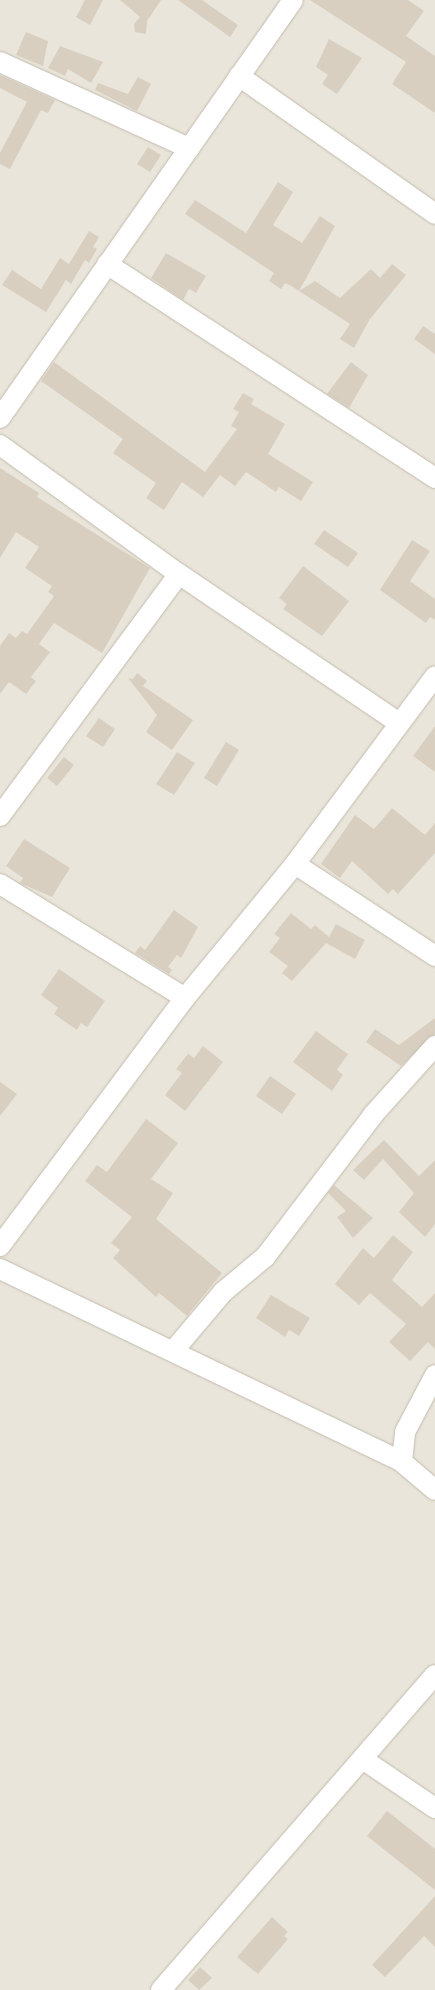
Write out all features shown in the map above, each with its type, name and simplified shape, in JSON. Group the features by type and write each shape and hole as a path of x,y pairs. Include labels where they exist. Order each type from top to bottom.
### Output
{"street":[{"path":"0,418 293,0"},
{"path":"0,62 188,148"},
{"path":"239,76 435,214"},
{"path":"107,264 435,478"},
{"path":"0,445 179,574 398,722"},
{"path":"0,816 179,574"},
{"path":"0,1246 185,998 296,864 398,722 435,676"},
{"path":"296,864 435,956"},
{"path":"0,884 185,998"},
{"path":"174,1350 223,1292 265,1257 373,1115 435,1046"},
{"path":"0,1268 174,1350 402,1462 435,1490"},
{"path":"402,1462 405,1432 435,1375"},
{"path":"161,1990 364,1760 435,1675"},
{"path":"364,1760 435,1808"}],"shaded area":[{"path":"0,0 435,0 435,1990 0,1990"}],"building":[{"path":"85,0 103,0 90,25 76,17"},
{"path":"120,0 161,0 147,21 146,34 135,32 134,24 140,17"},
{"path":"178,0 202,0 238,25 230,37"},
{"path":"310,0 408,0 424,11 406,36 435,56 435,113 392,84 406,62"},
{"path":"26,32 48,41 43,66 16,55"},
{"path":"329,39 362,58 337,94 322,84 328,75 316,67"},
{"path":"60,46 103,62 91,83 68,69 65,76 48,68"},
{"path":"0,75 55,100 48,113 41,110 10,169 0,164 0,153 27,102 0,88"},
{"path":"138,77 151,84 137,111 95,90 98,83 128,94"},
{"path":"148,147 161,155 150,172 137,164"},
{"path":"278,182 293,192 273,225 302,243 320,216 335,226 299,291 285,283 281,289 269,281 274,273 185,214 195,200 246,233"},
{"path":"89,231 99,237 93,247 97,249 89,263 85,260 71,284 66,280 46,312 2,285 12,270 41,289 60,258 69,264"},
{"path":"166,253 206,276 196,293 189,289 183,300 151,278"},
{"path":"392,264 406,275 370,319 354,348 340,339 350,324 299,291 315,281 340,298 371,269 380,278"},
{"path":"423,326 435,334 435,354 414,339"},
{"path":"54,362 205,472 237,429 231,426 239,412 233,409 243,393 254,399 251,404 285,424 268,454 313,482 301,501 279,487 276,492 246,472 235,486 220,475 203,497 182,482 164,510 146,498 156,483 113,453 123,439 41,381"},
{"path":"351,362 368,375 349,408 327,394"},
{"path":"0,468 39,493 37,497 150,568 102,653 54,623 39,644 50,652 31,677 36,681 26,694 9,682 0,694 0,646 9,633 16,638 22,631 27,634 54,596 48,592 52,586 25,568 39,547 16,532 0,558"},
{"path":"324,530 358,553 348,567 314,544"},
{"path":"412,540 430,551 410,581 435,599 435,620 430,617 426,623 380,590"},
{"path":"303,566 349,601 322,636 283,609 287,604 279,598"},
{"path":"137,673 147,681 143,686 193,720 172,750 146,732 157,715 128,678 133,679"},
{"path":"99,718 115,729 103,747 86,736"},
{"path":"435,726 435,772 413,756"},
{"path":"226,742 239,750 217,786 204,778"},
{"path":"177,752 195,763 174,795 156,784"},
{"path":"64,757 74,765 57,786 47,778"},
{"path":"392,808 425,835 435,823 435,853 398,894 393,889 388,894 352,861 340,878 321,864 355,815 374,829"},
{"path":"24,839 70,868 52,897 20,883 23,878 6,866"},
{"path":"174,910 198,927 181,958 177,955 168,967 172,970 169,974 135,953 140,946 145,950"},
{"path":"291,913 311,929 315,925 329,937 336,924 365,940 355,959 326,943 292,981 282,973 288,966 269,952 280,938 274,934"},
{"path":"59,969 105,1001 87,1027 81,1023 77,1030 54,1014 58,1008 41,995"},
{"path":"435,1018 435,1034 401,1066 366,1042 375,1029 399,1045"},
{"path":"316,1031 348,1054 337,1070 343,1075 332,1091 293,1062"},
{"path":"203,1046 223,1062 185,1111 165,1095 182,1073 176,1069 188,1054 194,1058"},
{"path":"270,1076 296,1094 282,1114 256,1096"},
{"path":"0,1082 17,1094 0,1116"},
{"path":"146,1119 178,1143 151,1179 173,1193 156,1219 222,1273 187,1316 159,1293 156,1297 113,1258 120,1250 111,1243 132,1217 85,1181 97,1165 107,1172"},
{"path":"384,1140 419,1176 435,1160 435,1224 425,1237 399,1212 414,1193 383,1159 364,1180 353,1170"},
{"path":"334,1185 373,1218 353,1238 337,1217 346,1211 328,1193"},
{"path":"393,1235 413,1252 392,1280 422,1307 435,1293 435,1349 428,1342 410,1361 389,1342 406,1324 370,1293 359,1305 335,1284 363,1248 374,1258"},
{"path":"271,1295 310,1318 299,1336 289,1330 285,1337 256,1318"},
{"path":"387,1811 435,1849 435,1890 367,1836"},
{"path":"435,1896 435,1947 424,1936 385,1977 372,1965"},
{"path":"272,1917 288,1932 284,1936 288,1939 258,1974 237,1957"},
{"path":"200,1967 212,1978 199,1990 188,1980"}]}
